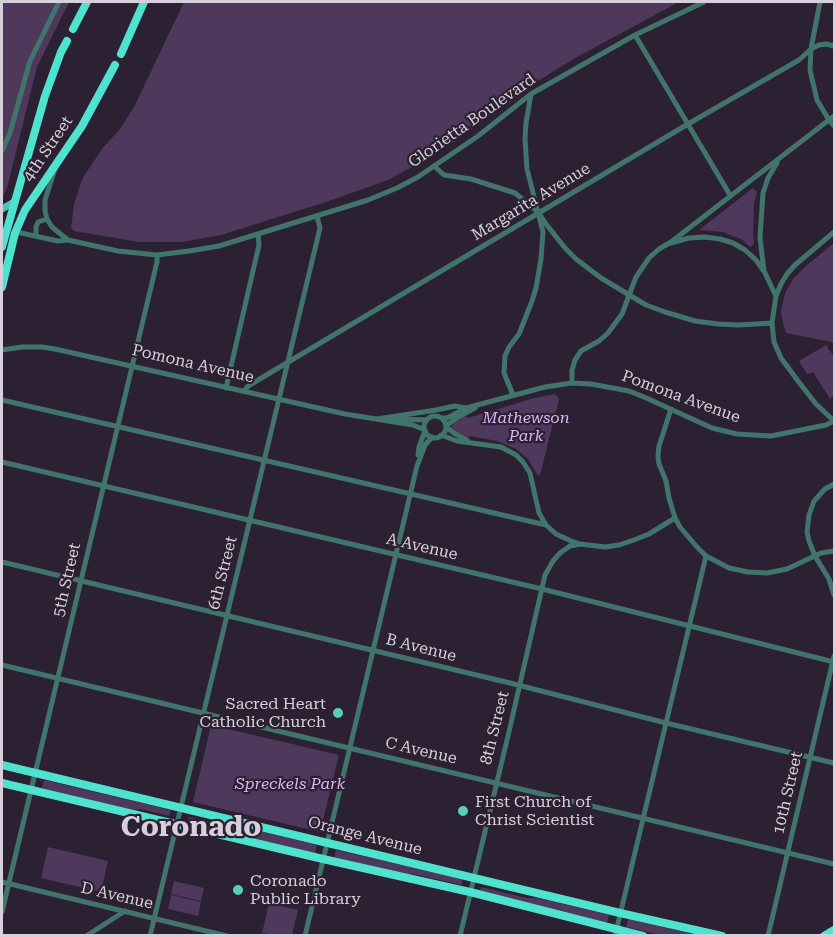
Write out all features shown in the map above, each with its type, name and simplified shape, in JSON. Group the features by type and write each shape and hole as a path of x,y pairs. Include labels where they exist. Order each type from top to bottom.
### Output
{"highway":[{"path":"73,29 87,2"},
{"path":"121,54 144,2"},
{"name":"4th Street","path":"3,232 45,96 57,61 67,41"},
{"name":"4th Street","path":"2,287 15,233 24,210 82,126 116,65"},
{"path":"2,247 3,232"},
{"name":"Orange Avenue","path":"2,765 722,936"},
{"name":"Orange Avenue","path":"2,783 470,892 616,933 643,936"},
{"path":"824,936 834,930"}],"main road":[{"path":"2,210 14,202"}],"street":[{"path":"2,151 10,133 30,61 59,2"},
{"name":"Glorietta Boulevard","path":"15,233 57,241 68,240 118,251 157,255 209,248 368,200 397,188 434,166 478,136 531,94 635,35 704,2"},
{"path":"820,2 811,49 810,70 817,100 834,126"},
{"path":"635,35 730,195"},
{"name":"Margarita Avenue","path":"244,391 248,386 799,60 811,49 826,44 834,46"},
{"path":"513,395 504,373 505,356 519,334 536,288 543,232 527,169 526,123 531,94"},
{"path":"572,383 575,360 581,351 608,333 622,314 640,269 659,249 834,116"},
{"path":"764,271 760,238 763,193 768,178 779,159"},
{"path":"57,163 45,200 46,219 56,232 68,240"},
{"path":"434,166 444,175 471,179 515,193 539,213 576,259 601,278 646,304 695,321 739,325 772,323"},
{"name":"6th Street","path":"150,936 320,228 317,216"},
{"path":"36,236 38,222 46,219"},
{"path":"834,232 791,269 776,296 772,323 774,342 781,358 816,404 834,421"},
{"path":"226,388 259,245 258,234"},
{"path":"659,249 672,242 689,238 720,239 733,243 756,260 776,296"},
{"name":"5th Street","path":"2,912 157,255"},
{"name":"Pomona Avenue","path":"2,351 22,347 42,347 377,420 413,425 425,430"},
{"name":"Pomona Avenue","path":"377,420 455,406 466,408 545,387 572,383 629,391 712,428 737,434 771,436 828,425 834,421"},
{"path":"2,400 546,525"},
{"path":"441,435 446,427 458,417 484,404"},
{"path":"305,936 417,465 424,426 433,416 447,418 466,408"},
{"path":"671,409 658,456 675,518 680,527 706,556 729,568 767,573 787,569 815,556 834,551"},
{"path":"441,418 446,427 472,442"},
{"path":"377,420 427,420"},
{"path":"425,430 432,437"},
{"path":"417,465 425,445 432,437 441,435 457,441 501,447 516,455 530,474 539,513 546,525 556,534 580,544 605,547 634,540 650,534 675,518"},
{"name":"A Avenue","path":"2,462 834,660"},
{"path":"834,484 825,489 814,501 809,514 807,532 808,541 830,579 834,595"},
{"name":"8th Street","path":"460,936 545,575 553,561 568,547 580,544"},
{"path":"616,933 706,556"},
{"name":"B Avenue","path":"2,562 834,762"},
{"name":"10th Street","path":"768,936 834,660"},
{"name":"C Avenue","path":"2,665 834,864"},
{"name":"D Avenue","path":"2,882 227,936"},
{"path":"86,936 125,911"}],"green space":[{"path":"2,2 69,2 37,67 7,188 2,199"},
{"path":"184,2 679,2 575,58 538,81 454,142 388,180 221,235 182,242 139,242 74,231 71,228 74,205 84,176 102,149 120,129 135,105"},
{"path":"753,188 757,192 754,203 754,244 750,247 743,240 723,232 699,230"},
{"path":"834,243 834,344 786,333 781,311 785,293 793,279"},
{"path":"826,345 834,357 834,395 830,399 813,372 807,374 799,361"},
{"name":"Mathewson Park","path":"554,394 559,399 538,476 528,459 516,449 497,441 470,436 468,438 451,428 455,422 465,416 468,418"},
{"name":"Spreckels Park","path":"211,725 339,755 320,832 193,802"},
{"path":"44,780 171,810 169,816 141,809 133,810 42,788"},
{"path":"189,817 229,826 235,825 317,845 315,854 187,823"},
{"path":"48,847 108,861 101,892 41,878"},
{"path":"336,850 463,879 462,885 413,874 401,874 334,858"},
{"path":"174,881 204,888 201,901 171,894"},
{"path":"481,887 609,915 607,923 480,893"},
{"path":"171,895 201,902 198,916 168,909"},
{"path":"269,903 298,910 292,935 262,933"},
{"path":"628,919 697,935 660,935 626,927"}],"place":[{"name":"Sacred Heart Catholic Church","path":"338,713"},
{"name":"First Church of Christ Scientist","path":"463,811"},
{"name":"Coronado Public Library","path":"238,890"}],"district":[{"name":"Coronado","path":"191,828"}]}
